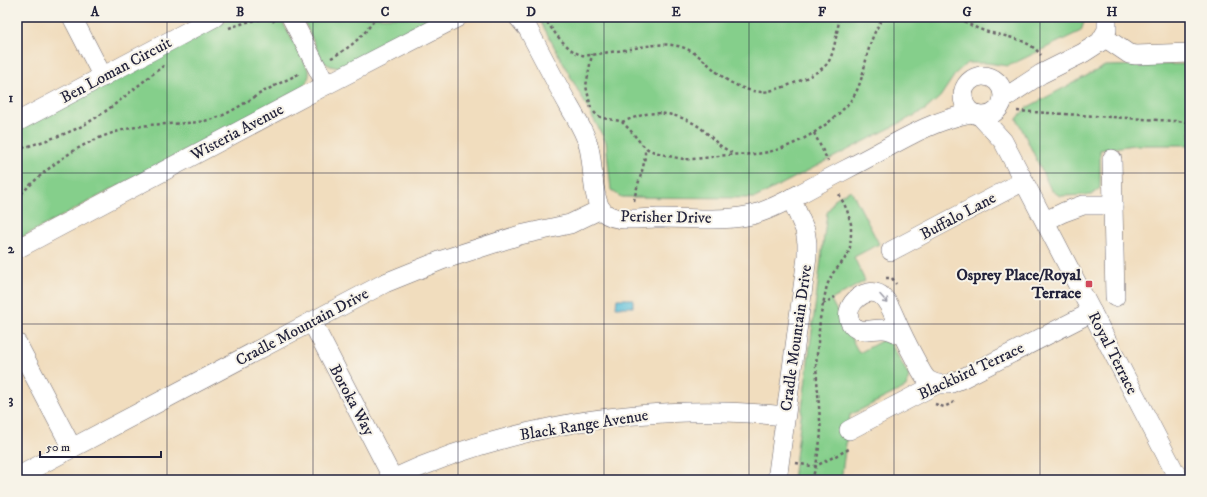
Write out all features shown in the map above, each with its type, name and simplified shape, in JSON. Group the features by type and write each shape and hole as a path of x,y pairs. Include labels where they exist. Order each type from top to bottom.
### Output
{"street":[{"path":"72,17 103,77"},
{"name":"Wisteria Avenue","path":"17,249 326,85 458,17"},
{"name":"Perisher Drive","path":"518,17 528,29 588,143 591,154 594,186 597,199 601,209 606,214 614,218 743,217 766,210 791,198 924,128 954,116 976,115"},
{"path":"1006,106 1001,87 998,82 987,76 980,76 968,82 962,93 964,104 976,115 988,116 994,113 1006,106 1045,72 1100,42 1104,38 1107,30 1107,17"},
{"path":"283,21 317,66 326,85"},
{"name":"Ben Loman Circuit","path":"17,122 103,77 219,24"},
{"path":"1104,38 1129,54 1190,53"},
{"path":"993,79 1045,72"},
{"name":"Perisher Drive","path":"924,128 950,107 962,93"},
{"name":"Royal Terrace","path":"1003,141 1006,106"},
{"name":"Royal Terrace","path":"976,115 1003,141 1179,480"},
{"path":"1112,159 1115,297"},
{"name":"Buffalo Lane","path":"891,251 1024,182"},
{"name":"Cradle Mountain Drive","path":"778,480 785,416 807,257 805,230 791,198"},
{"path":"1045,221 1083,205 1113,205"},
{"name":"Cradle Mountain Drive","path":"17,477 385,283 442,260 520,235 570,224 601,209"},
{"name":"Blackbird Terrace","path":"851,438 937,384 949,384 961,379 1092,312"},
{"name":"Boroka Way","path":"312,322 392,479"},
{"path":"903,336 923,373 928,380 937,384"},
{"path":"17,343 72,448"},
{"name":"Black Range Avenue","path":"392,479 435,460 472,447 548,428 591,421 638,415 683,412 723,412 785,416"}],"path":[{"path":"219,24 247,22 271,17 283,21"},
{"path":"17,198 48,169 86,143 127,128 189,123 216,118 238,107 272,87 317,66 338,54 355,42 368,30 376,17"},
{"path":"544,17 557,35 570,49 583,55 624,50 652,44 680,46 701,57 729,81 742,88 760,92 770,92 812,75 825,67 832,52 840,17"},
{"path":"622,122 633,132 645,147 653,151 685,159 734,154 754,154 784,147 814,133 838,114 849,102 857,90 862,78 872,39 883,17"},
{"path":"960,17 979,30 1026,42 1035,48 1040,54 1045,72"},
{"path":"592,54 586,86 592,109 596,114 609,120 622,122 654,113 679,117 701,128 719,145 734,154"},
{"path":"17,150 79,127 95,118 167,64"},
{"path":"1006,106 1190,122"},
{"path":"812,480 816,466 821,434 816,366 820,319 829,279 844,260 850,247 851,224 847,210 838,193 835,176 814,133"},
{"path":"634,218 635,200 645,158 645,147"},
{"path":"884,278 892,278 897,287"},
{"path":"823,304 839,294"},
{"path":"935,404 944,407 958,400"},
{"path":"780,459 816,466 851,438"}],"green space":[{"path":"233,17 280,17 309,71 308,78 302,88 17,240 17,131"},
{"path":"302,17 438,17 342,67 333,67 326,64 322,60"},
{"path":"538,17 1008,17 1009,20 1085,19 1081,31 1008,66 987,63 967,63 956,73 940,97 925,110 755,198 621,197 611,190 606,142"},
{"path":"1190,64 1190,145 1133,145 1100,150 1100,188 1091,195 1060,196 1051,190 1017,119 1026,108 1105,66"},
{"path":"851,190 879,244 854,257 865,281 831,300 859,353 883,340 891,344 909,376 906,387 850,415 841,480 793,480 827,213 836,198"}],"water":[{"path":"617,299 633,299 633,307 616,307"}],"place":[{"name":"Osprey Place/Royal Terrace","path":"1089,284"}]}
